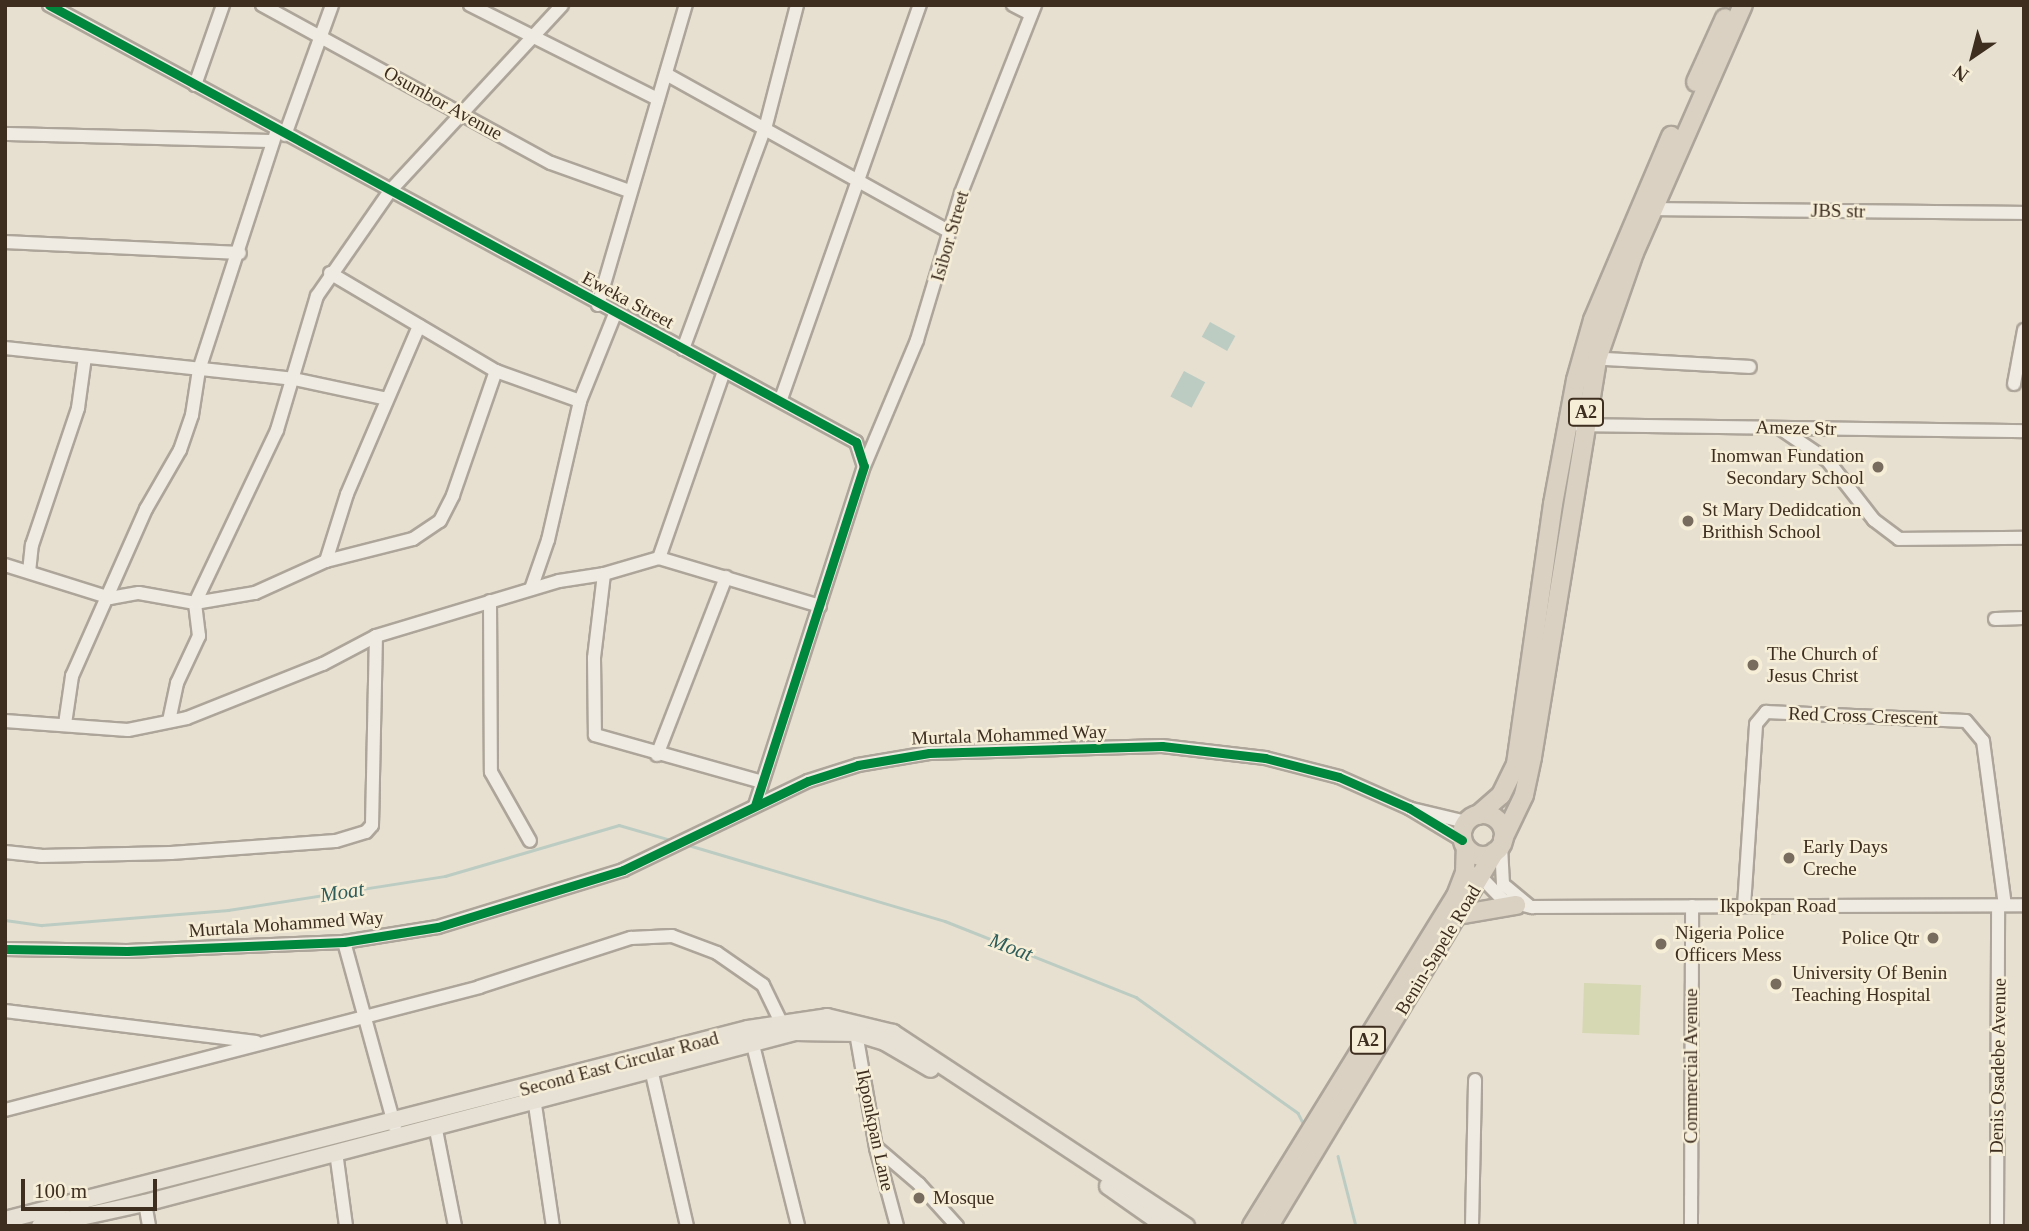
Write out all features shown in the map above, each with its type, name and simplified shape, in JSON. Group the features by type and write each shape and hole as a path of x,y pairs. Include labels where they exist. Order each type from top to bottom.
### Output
{"highway":[{"name":"A2","path":"1468,837 1501,795 1516,764 1589,358 1619,251 1731,5"},
{"name":"A2","path":"1589,358 1743,5"},
{"name":"A2","path":"1500,846 1521,804 1532,757 1576,424"},
{"path":"1497,820 1500,846 1476,855 1468,837 1497,820"},
{"name":"Benin-Sapele Road","path":"1252,1226 1455,896 1468,837"},
{"name":"Benin-Sapele Road","path":"1269,1226 1500,846"},
{"path":"1458,915 1524,906"}],"main road":[{"name":"Second East Circular Road","path":"5,1220 395,1129 781,1022 827,1017 893,1032 1186,1226"},
{"name":"Second East Circular Road","path":"40,1226 145,1203 336,1152 395,1129 435,1125 752,1041 827,1030 856,1033 885,1042 945,1077 1165,1226"}],"street":[{"name":"Eweka Street","path":"49,5 195,85 278,136 390,191 598,305 781,399 856,442 864,466"},
{"path":"195,85 223,5"},
{"name":"Osumbor Avenue","path":"262,5 551,163 629,191"},
{"path":"65,724 72,676 110,598 146,509 180,450 192,415 199,370 278,136 322,38 331,5"},
{"path":"470,5 658,99"},
{"path":"169,721 177,683 199,636 195,603 276,430 293,379 310,310 330,273 390,191 562,5"},
{"path":"598,305 629,191 686,5"},
{"path":"683,349 766,125 797,5"},
{"path":"781,399 920,5"},
{"path":"1013,5 1033,10"},
{"name":"Isibor Street","path":"864,466 917,340 948,231 1033,10"},
{"path":"666,74 766,125 948,231"},
{"path":"5,134 278,136"},
{"name":"JBS str","path":"1653,209 2024,212"},
{"path":"5,242 240,253"},
{"path":"330,273 496,371 580,401"},
{"path":"531,589 548,540 580,401 615,314"},
{"path":"326,561 347,494 419,326"},
{"path":"2014,384 2024,330"},
{"path":"5,348 293,379 387,399"},
{"path":"29,572 33,545 78,408 85,357"},
{"path":"1589,358 1750,367"},
{"path":"5,565 110,598 139,593 195,603 255,593 326,561 413,539 440,521 496,371"},
{"path":"659,558 723,371"},
{"name":"Ameze Str","path":"1576,424 2024,431"},
{"path":"1777,428 1828,461 1874,520 1899,539 2024,538"},
{"path":"755,805 759,781 820,606 864,466"},
{"path":"5,721 128,730 169,721 274,684 376,636 531,589 604,574 659,558 820,606"},
{"path":"604,574 594,657 593,733 657,755 759,781"},
{"path":"657,755 726,577"},
{"path":"490,601 491,772 530,841"},
{"path":"1995,619 2024,618"},
{"path":"5,852 41,856 171,853 336,841 366,832 372,825 376,636"},
{"name":"Red Cross Crescent","path":"1744,906 1756,724 1766,712 1966,720 1983,741 2001,905"},
{"name":"Murtala Mohammed Way","path":"5,949 127,951 344,942 438,927 541,899 623,870 807,781 904,756 1162,746 1265,758 1339,777 1468,837"},
{"path":"1468,837 1480,879 1524,906"},
{"path":"1500,846 1503,884 1524,906"},
{"name":"Denis Osadebe Avenue","path":"1997,1226 2001,905"},
{"name":"Ikpokpan Road","path":"1524,906 2024,905"},
{"name":"Commercial Avenue","path":"1691,1226 1692,906"},
{"path":"5,1110 479,987 631,938 672,936 718,953 763,985 781,1022"},
{"path":"344,942 367,1016 395,1129"},
{"path":"5,1010 263,1043"},
{"name":"Ikponkpan Lane","path":"856,1033 876,1148 897,1226"},
{"path":"752,1041 798,1226"},
{"path":"651,1069 687,1226"},
{"path":"1472,1226 1475,1080"},
{"path":"534,1098 552,1226"},
{"path":"435,1125 455,1226"},
{"path":"876,1148 919,1184 957,1226"},
{"path":"336,1152 346,1226"},
{"path":"145,1203 149,1226"}],"green space":[{"path":"1584,983 1641,985 1639,1035 1582,1033"}],"shaded area":[{"path":"1210,322 1235,336 1227,351 1202,337"},
{"path":"1184,371 1205,382 1192,408 1170,397"}],"waterway":[{"name":"Moat","path":"5,920 42,925 228,910 445,876 619,825 671,840"},
{"name":"Moat","path":"685,844 945,921 1136,997 1298,1113 1303,1123"},
{"name":"Moat","path":"1338,1156 1356,1226"}],"cycle path":[{"path":"49,5 856,442 864,466 755,805"},
{"path":"5,949 127,951 344,942 438,927 623,870 808,781 858,765 929,753 1162,746 1265,758 1339,777 1409,808 1462,840"}],"place":[{"name":"Inomwan Fundation Secondary School","path":"1878,467"},
{"name":"St Mary Dedidcation Brithish School","path":"1688,521"},
{"name":"The Church of Jesus Christ","path":"1753,665"},
{"name":"Early Days Creche","path":"1789,858"},
{"name":"Police Qtr","path":"1933,938"},
{"name":"Nigeria Police Officers Mess","path":"1661,944"},
{"name":"University Of Benin Teaching Hospital","path":"1776,984"},
{"name":"Mosque","path":"919,1198"}]}
